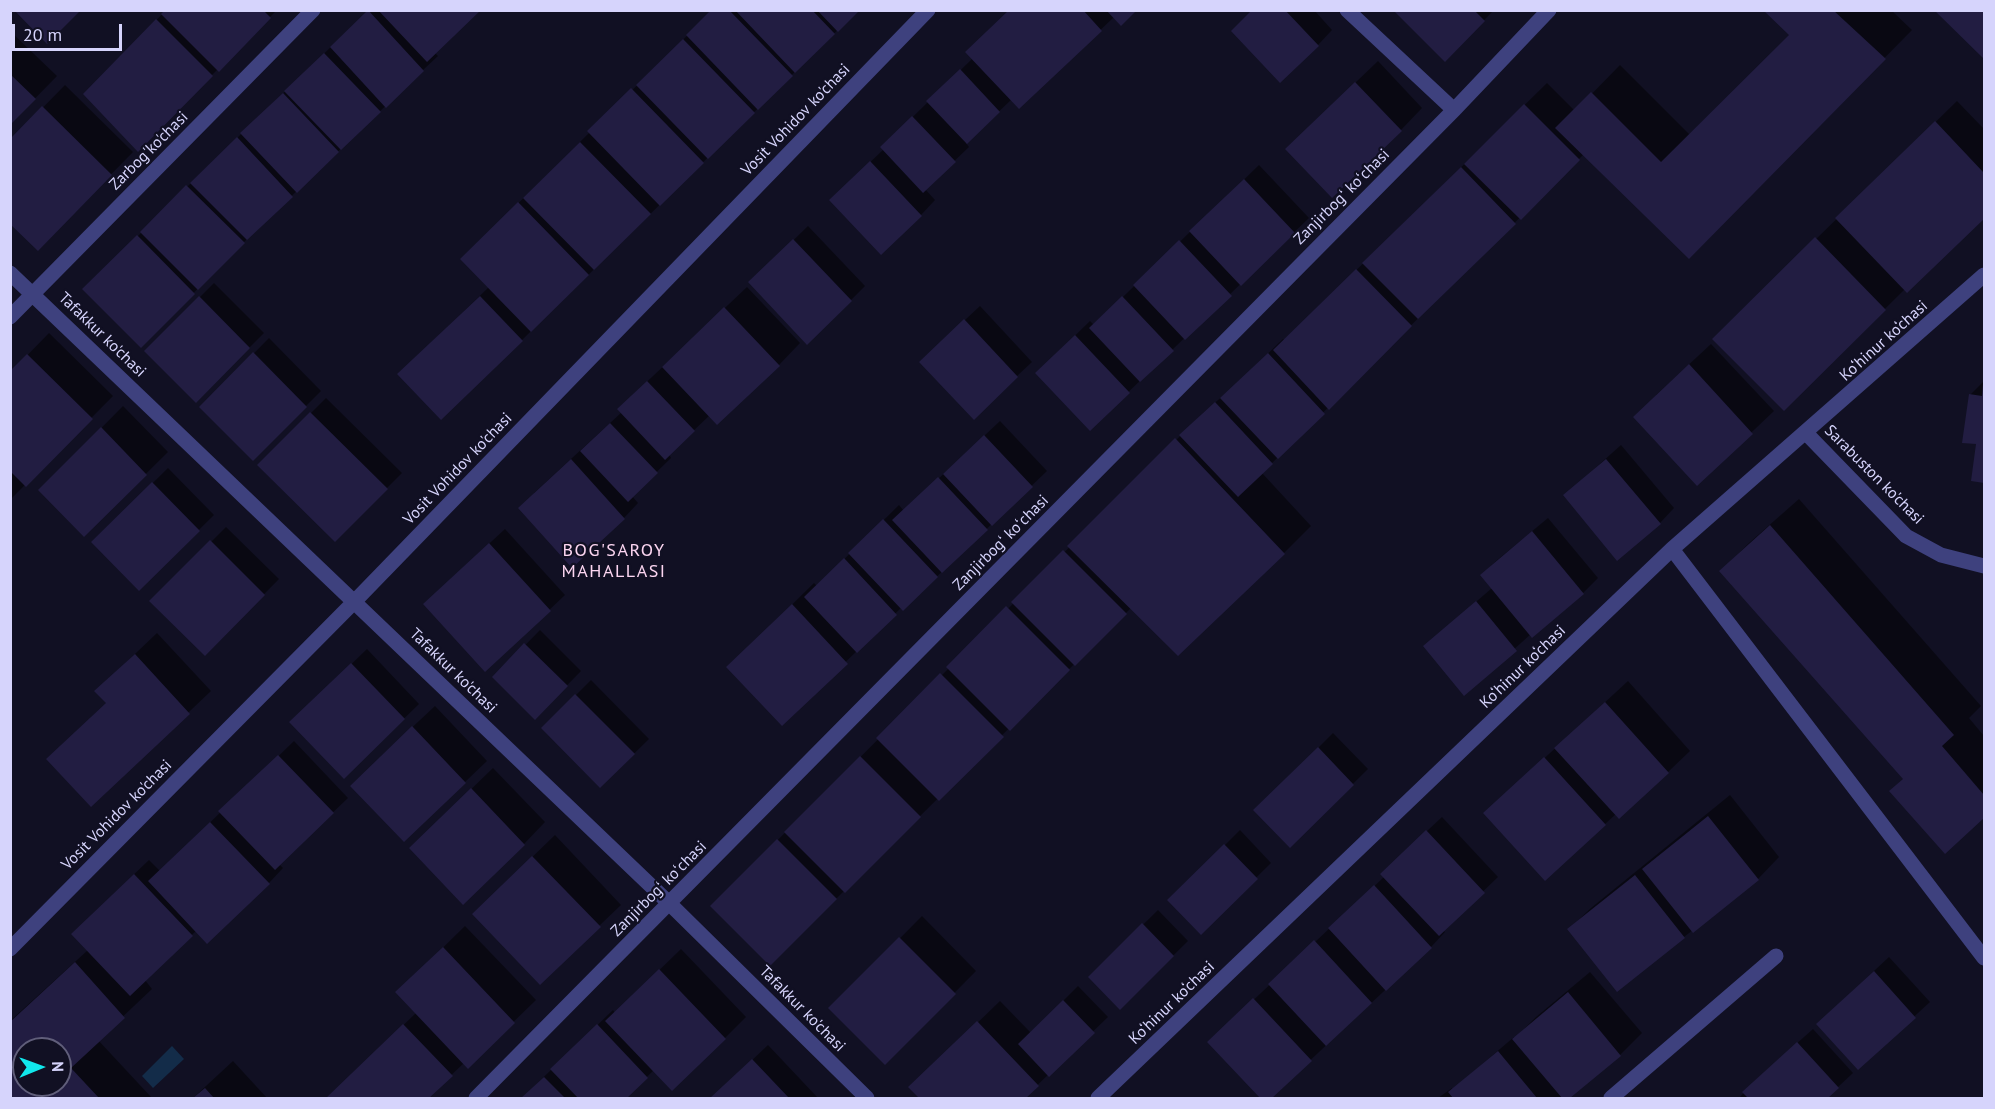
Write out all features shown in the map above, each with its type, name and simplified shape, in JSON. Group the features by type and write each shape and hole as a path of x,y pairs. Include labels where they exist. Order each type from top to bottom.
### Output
{"street":[{"name":"Zarbog'ko'chasi","path":"10,317 313,10"},
{"name":"Vosit Vohidov ko'chasi","path":"10,948 354,602 928,10"},
{"path":"1347,10 1454,110"},
{"name":"Zanjirbogʻ koʻchasi","path":"476,1098 1454,110 1549,10"},
{"name":"Tafakkur ko'chasi","path":"10,273 670,904 867,1098"},
{"name":"Ko‘hinur ko‘chasi","path":"1098,1098 1672,549 1984,275"},
{"name":"Sarabuston ko'chasi","path":"1806,433 1906,536 1941,555 1984,566"},
{"path":"1672,549 1984,958"},
{"path":"1611,1098 1776,956"}],"water":[{"path":"172,1046 184,1059 153,1088 142,1076"}],"building":[{"path":"14,10 81,10 47,44"},
{"path":"165,10 263,10 271,18 219,72 161,14"},
{"path":"368,10 424,71 386,108 330,47"},
{"path":"378,10 481,10 427,62"},
{"path":"711,10 729,10 793,76 758,110 686,35"},
{"path":"735,10 812,10 835,34 795,73"},
{"path":"817,10 860,10 838,32"},
{"path":"1009,10 1083,10 1102,31 1019,109 965,52"},
{"path":"1106,10 1137,10 1121,26"},
{"path":"1252,10 1285,10 1319,46 1280,83 1231,31"},
{"path":"1393,10 1474,10 1485,21 1445,62"},
{"path":"1763,10 1833,10 1886,59 1689,259 1555,128 1591,92 1661,162 1789,35"},
{"path":"1934,10 1984,10 1984,59"},
{"path":"156,19 213,76 138,152 83,94"},
{"path":"683,39 755,113 708,159 636,85"},
{"path":"324,53 381,112 341,150 284,91"},
{"path":"960,69 1000,112 967,144 926,101"},
{"path":"10,74 36,99 10,125"},
{"path":"1355,82 1402,131 1332,198 1285,149"},
{"path":"631,88 704,163 660,206 587,131"},
{"path":"283,93 339,152 297,193 240,133"},
{"path":"1524,104 1580,160 1521,220 1464,164"},
{"path":"42,106 112,175 38,251 10,224 10,139"},
{"path":"912,116 956,162 923,193 880,147"},
{"path":"1935,121 1984,173 1984,219 1907,293 1835,218"},
{"path":"237,137 293,197 247,240 190,183"},
{"path":"580,142 651,214 594,270 523,198"},
{"path":"870,161 922,216 881,255 829,200"},
{"path":"1461,167 1516,224 1418,319 1362,263"},
{"path":"1244,179 1295,233 1241,286 1189,231"},
{"path":"186,185 245,243 198,290 140,232"},
{"path":"518,202 589,275 531,332 460,259"},
{"path":"137,235 195,294 141,348 82,289"},
{"path":"1815,237 1886,310 1784,411 1712,339"},
{"path":"793,239 852,301 807,345 748,282"},
{"path":"1179,240 1232,296 1185,340 1133,285"},
{"path":"1356,269 1412,326 1329,410 1273,350"},
{"path":"199,296 250,348 196,403 144,351"},
{"path":"480,296 523,341 441,420 397,374"},
{"path":"1122,296 1174,351 1140,382 1089,328"},
{"path":"724,307 780,366 717,425 662,367"},
{"path":"964,319 1018,377 974,420 919,362"},
{"path":"1075,335 1130,393 1090,431 1035,373"},
{"path":"253,352 307,407 253,461 199,407"},
{"path":"1268,353 1325,414 1278,459 1220,398"},
{"path":"27,354 93,419 26,487 10,471 10,371"},
{"path":"1689,364 1753,434 1697,486 1633,417"},
{"path":"647,381 695,431 665,460 617,409"},
{"path":"1983,384 1984,483 1971,481 1976,444 1962,443 1969,394 1982,396"},
{"path":"1215,402 1273,464 1238,497 1179,435"},
{"path":"310,412 388,489 335,542 257,465"},
{"path":"610,423 658,473 628,502 580,451"},
{"path":"101,427 147,475 84,537 38,490"},
{"path":"984,435 1033,487 992,526 943,474"},
{"path":"1175,438 1285,554 1178,656 1067,546"},
{"path":"571,459 625,519 572,568 518,508"},
{"path":"1606,459 1661,524 1617,561 1563,495"},
{"path":"938,477 988,530 942,573 892,520"},
{"path":"152,482 200,531 139,591 91,542"},
{"path":"883,519 938,577 903,611 848,553"},
{"path":"1770,525 1954,735 1942,746 1984,795 1984,818 1945,854 1889,791 1903,779 1719,571"},
{"path":"1532,531 1584,594 1532,638 1480,575"},
{"path":"210,540 265,595 205,656 149,601"},
{"path":"489,543 551,611 485,672 423,604"},
{"path":"1063,550 1127,614 1075,666 1011,602"},
{"path":"844,558 897,615 857,653 804,597"},
{"path":"1476,601 1517,651 1464,696 1423,646"},
{"path":"792,604 848,664 782,726 726,667"},
{"path":"1006,606 1070,670 1010,731 946,667"},
{"path":"524,643 568,686 535,720 492,677"},
{"path":"135,654 190,714 91,807 46,759 106,703 94,691"},
{"path":"351,663 405,719 344,779 289,722"},
{"path":"940,673 1004,737 939,801 876,738"},
{"path":"575,694 635,754 600,788 541,728"},
{"path":"1605,702 1669,773 1619,819 1554,748"},
{"path":"412,726 466,783 404,842 350,786"},
{"path":"1318,747 1354,785 1290,848 1253,810"},
{"path":"278,755 334,813 275,870 218,811"},
{"path":"860,756 921,817 845,893 784,832"},
{"path":"1544,757 1606,825 1545,881 1483,813"},
{"path":"471,788 525,845 463,905 409,848"},
{"path":"1708,816 1759,880 1693,933 1642,869"},
{"path":"210,822 270,884 207,944 148,881"},
{"path":"1426,830 1485,893 1439,936 1380,874"},
{"path":"777,839 837,899 770,966 710,906"},
{"path":"1224,844 1258,879 1201,935 1167,900"},
{"path":"532,856 601,927 540,985 472,914"},
{"path":"134,874 193,936 130,996 71,934"},
{"path":"1635,875 1685,938 1617,992 1567,929"},
{"path":"1374,885 1432,948 1386,991 1328,928"},
{"path":"1142,923 1174,956 1120,1010 1088,977"},
{"path":"899,937 956,994 885,1065 828,1008"},
{"path":"1314,940 1372,1003 1326,1046 1268,984"},
{"path":"443,947 515,1023 468,1069 395,992"},
{"path":"75,962 125,1018 72,1067 72,1037 12,1037 12,1097 72,1097 72,1069 99,1098 10,1098 10,1022"},
{"path":"659,969 726,1039 672,1091 605,1021"},
{"path":"1874,971 1916,1018 1858,1070 1816,1024"},
{"path":"1568,992 1621,1056 1570,1098 1562,1098 1512,1039"},
{"path":"1253,998 1312,1061 1272,1098 1260,1098 1207,1042"},
{"path":"1063,1000 1095,1033 1049,1077 1018,1044"},
{"path":"977,1021 1039,1086 1026,1098 919,1098 908,1087"},
{"path":"403,1024 453,1076 429,1098 326,1098"},
{"path":"597,1024 648,1078 627,1098 578,1098 550,1069"},
{"path":"1797,1042 1839,1088 1828,1098 1748,1098 1742,1092"},
{"path":"1498,1051 1537,1098 1453,1098 1448,1092"},
{"path":"752,1059 789,1098 710,1098"},
{"path":"544,1077 565,1098 521,1098"},
{"path":"205,1088 214,1098 193,1098"}],"district":[{"name":"BOG'SAROY MAHALLASI","path":"614,561"}]}
